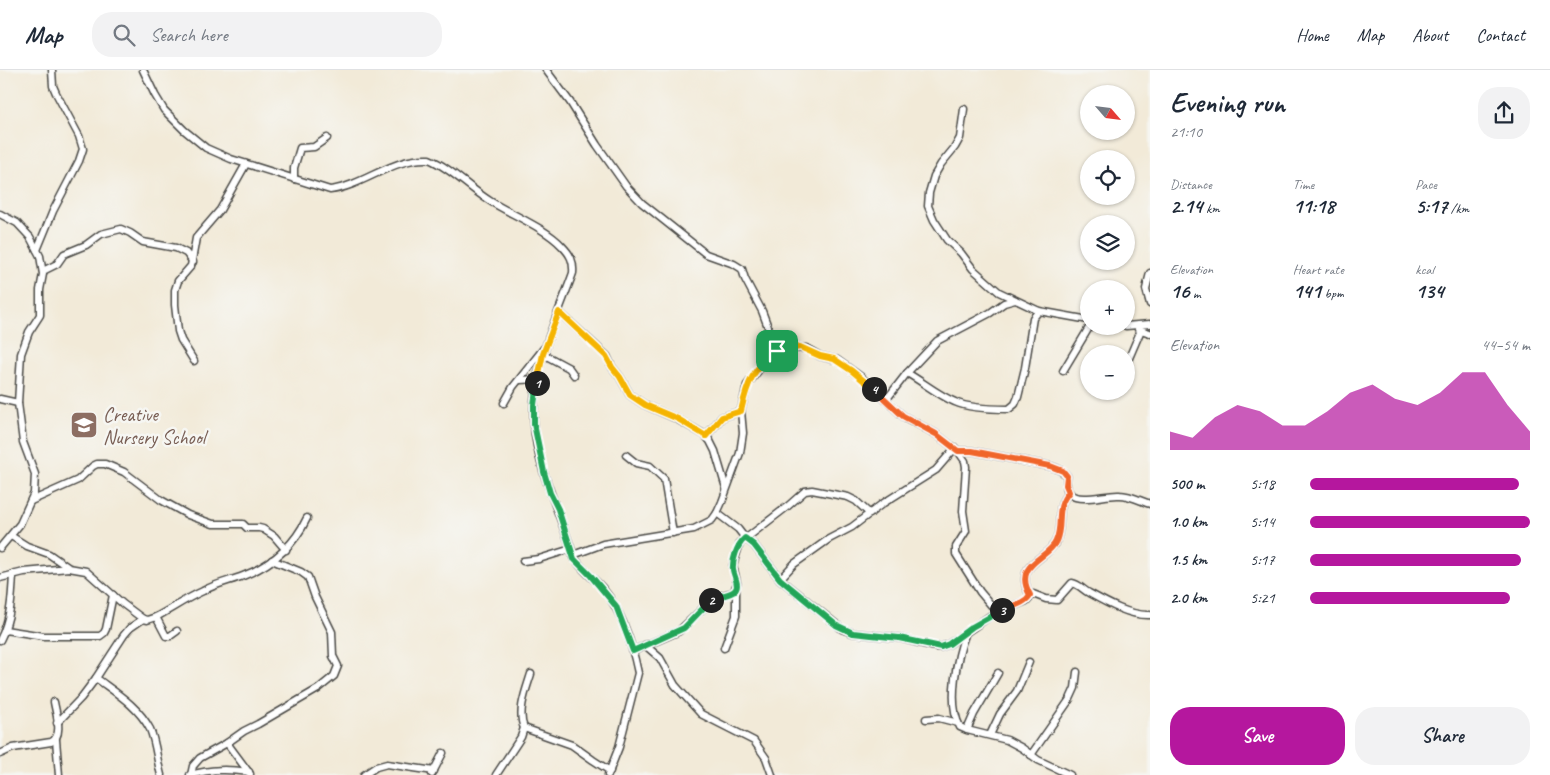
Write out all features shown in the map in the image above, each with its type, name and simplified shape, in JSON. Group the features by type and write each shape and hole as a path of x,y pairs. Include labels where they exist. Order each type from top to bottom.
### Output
{"street":[{"path":"37,250 53,211 83,149 81,141 56,94 53,86 52,70"},
{"path":"143,70 159,102 172,119 212,152 330,190 335,190 406,162 424,159 434,161 490,201 549,236 569,254 572,260 572,273 543,354 538,378 534,405 536,437 548,486 558,509 572,552 576,561 616,606 633,651 638,673 609,773 572,745 524,728"},
{"path":"546,70 570,102 626,186 642,203 706,254 734,264 742,270 762,311 777,351"},
{"path":"964,109 960,138 934,176 927,201 934,220 947,240 961,253 973,269 999,292 1039,311 1080,318"},
{"path":"294,179 294,168 300,148 314,146 327,138"},
{"path":"194,361 181,340 174,296 178,281 188,271 193,262 196,238 220,210 246,164"},
{"path":"0,214 18,223 30,236 37,250 43,271 40,315 29,332 21,354 18,403 20,428 35,474 35,483 31,500 23,519 0,548"},
{"path":"43,271 57,264 64,254 86,246 101,234 120,229 149,244 176,248 186,254 193,262"},
{"path":"1150,273 1146,289 1150,304"},
{"path":"886,400 907,373 937,341 1004,304 1015,300"},
{"path":"907,373 948,399 963,406 1010,409 1018,397 1026,363 1033,318 1039,311"},
{"path":"559,312 606,356 630,395 645,405 678,419 706,436 715,451 726,488"},
{"path":"1135,325 1150,324"},
{"path":"1135,328 1150,333"},
{"path":"1135,345 1141,330"},
{"path":"1063,371 1084,335"},
{"path":"504,403 506,396 546,346"},
{"path":"523,561 603,544 673,533 702,526 712,520 717,513 740,453 743,434 741,411 748,384 758,369 777,351 800,347 838,360 861,377 903,416 936,434 957,450 965,461 966,467 963,511 966,531 956,547 956,554 980,592 997,612"},
{"path":"543,354 569,368 574,375"},
{"path":"520,380 538,378"},
{"path":"0,399 18,403"},
{"path":"706,436 722,417 741,411"},
{"path":"780,579 794,564 829,538 852,527 882,504 936,470 957,450 972,451 1058,469 1067,476 1066,485 1069,492 1082,498 1121,495 1150,504"},
{"path":"626,455 636,463 650,466 664,479 673,533"},
{"path":"31,500 78,480 97,464 105,464 124,472 155,497 180,511 213,524 243,524 247,528 259,528 274,536 286,550"},
{"path":"724,648 736,616 737,584 733,569 734,561 740,543 745,538 757,531 808,490 852,499 870,514"},
{"path":"1030,595 1026,583 1029,567 1056,542 1061,504 1069,492"},
{"path":"717,513 735,526 754,545 780,579 836,625 853,633 899,638 941,647 949,644 997,612 1026,601 1030,595"},
{"path":"0,578 14,574 69,568 86,571 113,596 147,620 203,591 243,576 272,560 286,550 296,539 307,518"},
{"path":"11,536 27,546 49,554 69,568"},
{"path":"250,774 220,769 191,775 195,762 244,731 285,710 327,684 334,676 338,666 333,656 332,632 315,597 308,577 272,560"},
{"path":"0,640 5,630 10,609 14,574"},
{"path":"1030,595 1056,600 1074,583 1091,594 1115,605 1138,614 1150,615"},
{"path":"633,651 679,631 715,597 733,593 736,590"},
{"path":"5,630 44,636 100,636 104,634 106,628 113,596"},
{"path":"156,617 166,636 170,636 178,631"},
{"path":"57,723 96,678 124,635 143,619"},
{"path":"958,723 955,702 956,667 961,644 967,631"},
{"path":"645,646 660,658 678,690 701,714 754,742 764,755 772,775"},
{"path":"990,735 1000,714 1017,692 1029,662"},
{"path":"1031,755 1073,693 1077,672"},
{"path":"968,730 974,714 998,673"},
{"path":"496,775 521,737 524,728 521,720 522,706 531,674"},
{"path":"96,678 127,701 140,714 150,730 158,774"},
{"path":"54,702 58,735 56,740 59,775"},
{"path":"926,719 939,718 958,723 968,730 1015,744 1038,760 1070,775"},
{"path":"0,754 14,748 56,740"},
{"path":"227,743 250,774"},
{"path":"364,775 376,767 387,764 433,773 444,753"}],"place":[{"name":"Creative Nursery School","path":"84,425"}],"route":[{"path":"559,312 606,356 620,377 624,388 634,399 678,419 706,436 722,417 741,411 748,384 758,369 777,351 800,347 806,348 820,356 838,360 874,388 903,416 936,434 958,451 972,451 1050,466 1063,471 1067,476 1066,485 1069,492 1061,504 1056,542 1054,546 1029,567 1026,583 1030,595 1028,600 993,614 949,644 941,647 899,638 853,633 836,625 780,579 754,545 745,538 737,550 733,566 737,584 735,591 715,597 679,631 633,651 616,606 604,590 574,559 565,528 550,493 536,437 534,405 538,378 543,354 559,312"}]}
